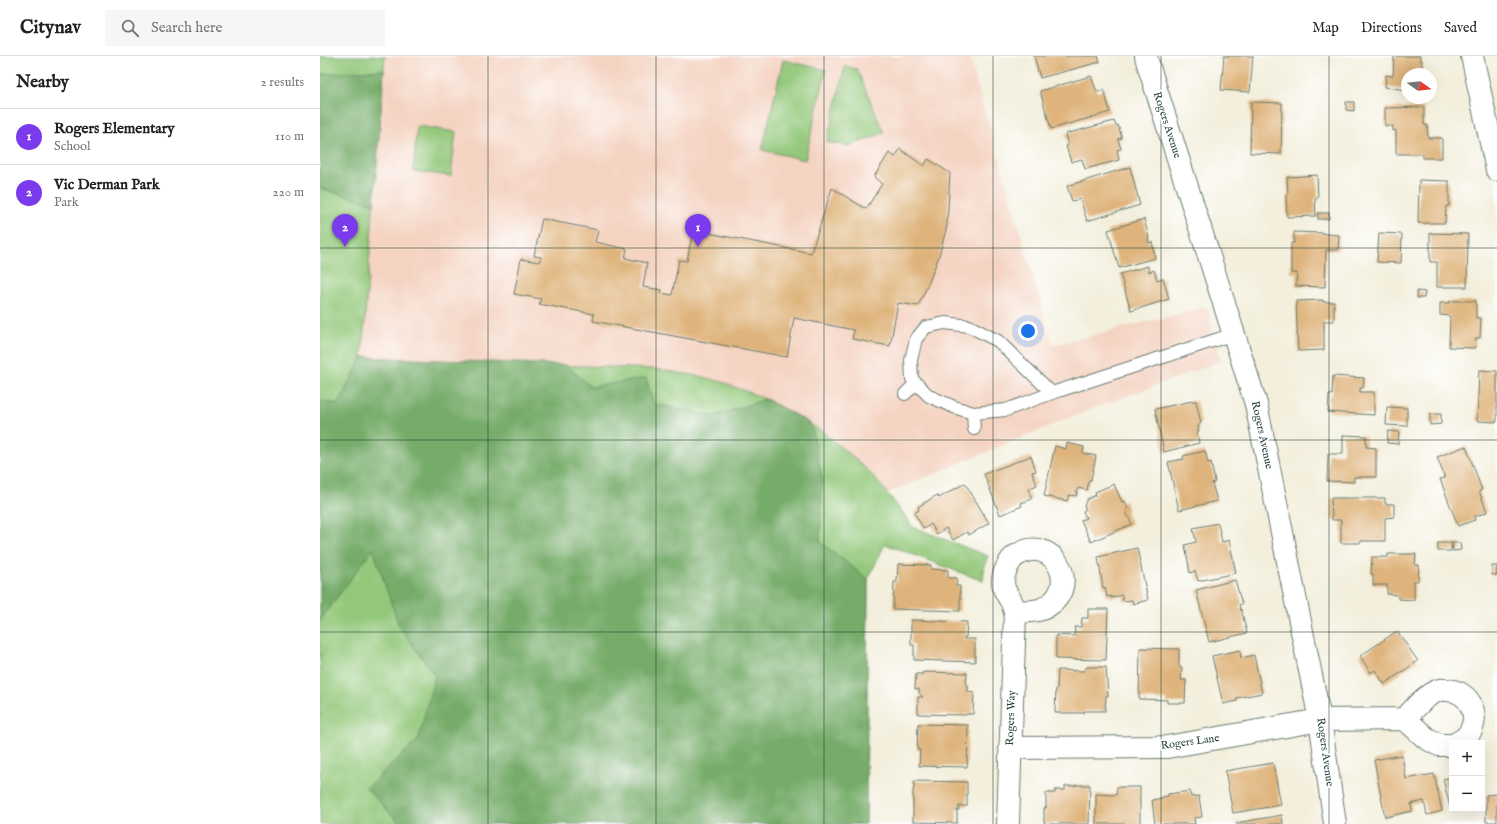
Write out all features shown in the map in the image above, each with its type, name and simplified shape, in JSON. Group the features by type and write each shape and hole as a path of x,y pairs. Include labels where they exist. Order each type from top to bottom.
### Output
{"street":[{"name":"Rogers Avenue","path":"1146,56 1256,404 1320,720 1335,824"},
{"path":"1472,56 1497,170"},
{"name":"Rogers Way","path":"1008,824 1015,612"},
{"path":"1449,745 1438,745 1426,738 1405,719 1426,697 1439,690 1453,690 1466,697 1474,710 1474,725 1466,738 1462,740"},
{"name":"Rogers Lane","path":"1010,748 1167,747 1320,720 1405,719"}],"lane":[{"path":"1052,393 998,341 969,326 945,323 926,327 916,339 911,360 912,379 929,396 954,408 973,413 1006,410 1052,393 1234,334"},
{"path":"905,394 916,383"},
{"path":"973,413 974,429"}],"shaded area":[{"path":"385,56 969,56 1053,345 1207,307 1221,361 1071,417 888,493 860,463 825,434 806,421 785,409 746,391 704,377 655,369 362,357"}],"green space":[{"path":"320,56 385,56 362,357 655,369 704,377 725,383 766,399 806,421 825,434 860,463 873,476 913,527 988,556 985,563 983,581 885,544 868,579 866,824 320,824"},
{"path":"783,60 826,70 805,160 762,150"},
{"path":"845,66 857,69 884,133 849,146 827,142"},
{"path":"384,70 374,204 320,188 320,74"},
{"path":"417,126 456,132 451,176 413,171"},
{"path":"362,357 566,365 591,387 646,378 654,404 714,416 766,399 806,421 813,431 822,479 820,542 868,579 866,824 401,824 366,788 418,740 435,676 399,626 373,549 320,620 320,401 338,404"}],"building":[{"path":"1034,56 1098,56 1100,62 1040,78"},
{"path":"1224,56 1253,56 1250,92 1221,90"},
{"path":"1394,56 1420,56 1420,60 1422,60 1422,68 1401,68 1401,89 1385,87 1386,75 1393,76"},
{"path":"1091,76 1097,92 1104,90 1110,112 1051,129 1040,91"},
{"path":"1251,102 1282,103 1281,154 1250,153"},
{"path":"1346,102 1354,102 1354,111 1346,110"},
{"path":"1424,107 1424,125 1427,125 1428,138 1442,138 1442,158 1423,158 1423,154 1396,154 1396,130 1393,131 1393,126 1385,126 1385,108"},
{"path":"1114,121 1116,126 1118,125 1122,138 1118,139 1121,149 1117,150 1119,160 1085,169 1082,159 1071,162 1066,146 1068,145 1065,134"},
{"path":"900,149 924,166 928,159 950,173 947,226 939,256 918,306 898,303 890,346 852,339 854,330 794,318 787,357 593,321 594,314 539,304 541,299 514,294 521,259 539,262 541,257 534,256 542,219 598,230 595,242 627,249 625,258 647,263 643,287 662,290 661,293 672,295 679,260 687,261 693,230 811,253 832,188 866,209 882,184 874,177 889,153 895,157"},
{"path":"1130,167 1140,205 1087,221 1080,199 1072,201 1067,186"},
{"path":"1317,175 1318,198 1315,199 1316,216 1287,217 1287,177"},
{"path":"1419,180 1449,181 1449,206 1446,206 1445,223 1418,223"},
{"path":"1318,213 1329,213 1329,219 1318,219"},
{"path":"1144,219 1149,243 1152,242 1155,258 1119,268 1108,230"},
{"path":"1294,232 1339,235 1338,250 1326,250 1325,287 1296,286 1297,273 1291,273 1291,243 1294,243"},
{"path":"1379,233 1402,234 1401,263 1377,262"},
{"path":"1430,233 1468,234 1467,287 1437,287 1437,262 1430,262"},
{"path":"1148,266 1149,272 1154,270 1157,280 1163,278 1169,299 1131,311 1120,274"},
{"path":"1417,291 1425,292 1424,298 1417,298"},
{"path":"1323,300 1323,302 1334,302 1334,321 1324,321 1324,350 1298,351 1296,301"},
{"path":"1450,301 1476,301 1476,318 1481,318 1480,338 1476,338 1475,348 1449,347 1450,316 1440,315 1440,303 1450,303"},
{"path":"1479,370 1497,371 1497,422 1477,421"},
{"path":"1333,376 1364,378 1363,388 1360,388 1360,392 1374,392 1374,415 1328,412 1329,395 1332,395"},
{"path":"1196,401 1201,423 1198,426 1199,431 1197,431 1199,443 1164,452 1155,409"},
{"path":"1387,407 1407,408 1407,426 1386,425"},
{"path":"1430,414 1441,414 1441,424 1430,425"},
{"path":"1388,431 1399,432 1398,444 1387,443"},
{"path":"1343,435 1366,436 1366,447 1376,448 1376,477 1354,477 1354,482 1327,481 1328,454 1343,454"},
{"path":"1067,443 1084,447 1083,453 1096,456 1091,480 1089,480 1087,490 1078,488 1076,496 1069,495 1067,501 1044,496 1055,446 1066,449"},
{"path":"1466,446 1482,490 1479,491 1487,512 1474,517 1475,520 1458,526 1440,479 1445,478 1437,457"},
{"path":"1205,451 1208,463 1211,462 1215,482 1212,483 1217,501 1179,510 1168,462 1184,459 1183,456"},
{"path":"1031,456 1036,471 1032,472 1037,485 1028,489 1032,499 1021,503 1022,506 1000,515 984,474"},
{"path":"965,483 989,523 969,535 967,532 953,540 946,528 937,534 931,524 924,529 914,513 919,510 918,507 937,495 939,498"},
{"path":"1114,484 1122,502 1125,501 1128,508 1126,512 1132,524 1091,542 1081,520 1086,518 1083,511 1086,509 1084,506 1087,499 1096,495 1095,492"},
{"path":"1331,498 1385,498 1385,504 1394,504 1394,517 1385,518 1385,541 1341,543 1341,520 1332,520"},
{"path":"1218,523 1222,542 1229,540 1236,573 1198,581 1195,571 1190,573 1185,545 1196,542 1193,528"},
{"path":"1438,543 1460,543 1461,550 1453,551 1452,544 1451,551 1438,551"},
{"path":"1137,548 1148,600 1133,604 1132,600 1123,601 1122,595 1111,598 1111,596 1107,597 1105,587 1103,588 1098,557"},
{"path":"1388,554 1416,554 1415,565 1419,565 1418,581 1414,581 1414,600 1398,599 1398,595 1387,594 1387,585 1373,585 1373,574 1371,574 1372,557 1388,557"},
{"path":"898,564 931,565 931,569 948,570 948,578 957,578 956,586 960,586 960,611 893,609 894,582 897,582"},
{"path":"1492,566 1497,566 1497,575 1492,575"},
{"path":"1235,580 1242,604 1239,605 1240,610 1241,609 1247,633 1209,642 1196,590"},
{"path":"1088,609 1108,609 1106,660 1056,659 1056,635 1074,636 1075,627 1081,627 1082,618 1088,618"},
{"path":"911,620 967,622 966,637 964,637 964,639 975,639 975,662 914,660 914,645 911,645"},
{"path":"1397,631 1418,661 1384,684 1375,670 1371,673 1360,656"},
{"path":"1140,648 1179,649 1179,667 1182,667 1181,680 1186,680 1185,703 1167,703 1167,700 1139,699"},
{"path":"1240,650 1241,658 1254,655 1262,693 1237,698 1237,701 1223,704 1212,656"},
{"path":"1087,667 1106,667 1108,696 1106,696 1105,711 1055,713 1058,670 1084,671"},
{"path":"923,672 967,673 966,685 968,685 968,692 974,693 973,714 918,714 918,697 923,697 919,693 919,689 915,689 916,674 923,674"},
{"path":"918,724 968,725 967,767 919,766 920,750 917,750"},
{"path":"1402,755 1406,779 1434,774 1442,811 1427,815 1424,801 1411,804 1412,811 1385,817 1374,760"},
{"path":"1273,763 1281,805 1233,813 1225,771"},
{"path":"1449,778 1449,803 1443,779"},
{"path":"914,781 967,782 967,806 959,806 959,810 957,810 957,823 913,822"},
{"path":"1090,785 1089,824 1045,824 1044,808 1046,808 1046,793 1055,793 1055,790 1065,790 1065,786"},
{"path":"1117,787 1140,787 1140,824 1096,824 1096,794 1116,795"},
{"path":"1190,791 1191,797 1199,796 1202,817 1194,818 1195,824 1155,824 1152,800 1168,796 1168,794"},
{"path":"1497,794 1497,822 1486,822 1486,795"},
{"path":"1282,815 1283,824 1236,824 1236,823"}],"place":[{"name":"Vic Derman Park","path":"345,247"},
{"name":"Rogers Elementary","path":"698,247"}]}
